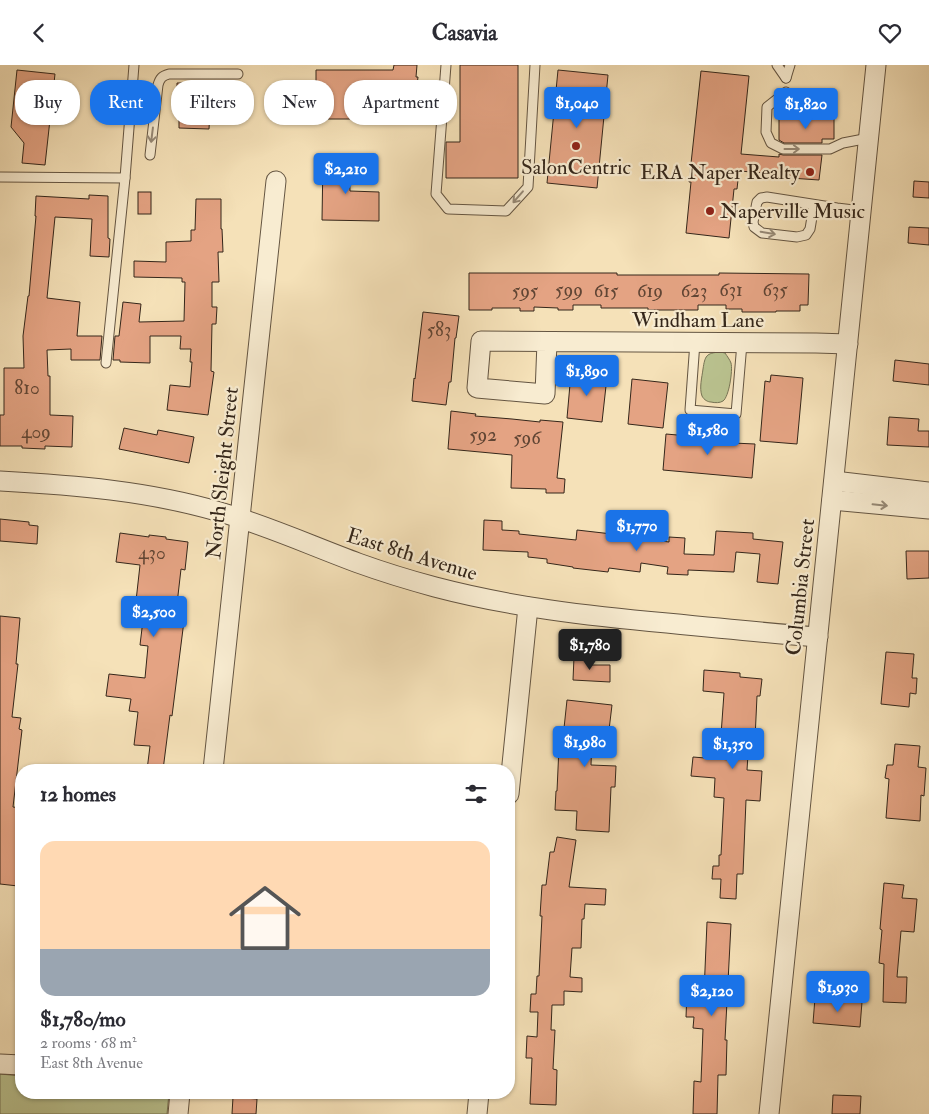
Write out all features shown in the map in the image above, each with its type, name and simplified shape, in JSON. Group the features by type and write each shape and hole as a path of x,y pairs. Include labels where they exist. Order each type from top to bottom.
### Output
{"street":[{"name":"Columbia Street","path":"769,1114 876,65"},
{"name":"North Sleight Street","path":"214,764 276,181"},
{"name":"Windham Lane","path":"547,342 848,344"},
{"name":"East 8th Avenue","path":"0,481 53,484 123,492 218,511 294,537 358,563 434,587 488,601 604,617 818,637"},
{"path":"834,481 929,492"},
{"path":"832,500 929,509"},
{"path":"512,764 528,607"},
{"path":"0,1064 15,1065"},
{"path":"178,1114 179,1099"},
{"path":"477,1114 478,1099"}],"lane":[{"path":"106,363 125,178 134,65"},
{"path":"446,65 436,194 448,209 506,211 528,187 535,65"},
{"path":"777,65 786,78 790,65"},
{"path":"150,155 158,85 164,75 238,74"},
{"path":"786,92 767,107 766,132 771,143 784,149 830,149 843,143 870,138"},
{"path":"0,177 125,178"},
{"path":"814,205 810,229 806,235 797,237 762,233 754,227 753,222 757,202 760,198 767,197 862,211"},
{"path":"695,342 690,410 736,414 742,343"}],"green space":[{"path":"720,352 725,353 731,363 731,371 730,383 725,399 717,403 704,399 701,393 701,383 707,356"},
{"path":"0,1074 15,1075 15,1099 168,1099 167,1114 0,1114"}],"building":[{"path":"394,65 417,65 416,77 418,77 418,80 344,80 344,119 334,119 334,80 316,80 316,70 393,70"},
{"path":"460,65 518,65 518,178 446,178 446,142 460,142"},
{"path":"17,70 55,74 54,80 16,80"},
{"path":"558,70 608,75 597,188 547,183"},
{"path":"701,71 749,76 741,154 779,157 779,154 822,155 819,180 790,178 790,175 739,171 737,189 734,189 729,238 686,233 691,182 689,182"},
{"path":"15,89 15,125 49,125 45,165 22,163 24,143 11,127"},
{"path":"779,118 834,118 834,139 822,139 822,143 784,143 779,140"},
{"path":"179,125 209,125 209,129 179,128"},
{"path":"323,158 349,158 350,191 379,192 379,221 322,220"},
{"path":"914,181 929,182 929,198 913,197"},
{"path":"138,192 151,192 151,214 138,214"},
{"path":"89,195 108,196 109,257 90,256 92,219 55,217 47,298 80,302 77,336 102,336 100,360 71,360 71,349 47,350 48,376 50,376 50,415 73,416 72,447 45,446 45,449 0,446 0,415 4,415 4,368 24,368 23,336 29,296 36,196 89,199"},
{"path":"196,199 221,199 223,252 218,252 219,282 212,282 212,307 217,307 216,324 212,324 211,371 214,372 208,415 167,410 170,385 190,387 191,349 180,349 181,336 150,336 150,363 113,360 115,336 119,336 123,302 141,304 139,322 184,321 185,282 182,282 182,278 134,277 134,261 166,262 166,242 191,241 191,230 195,230"},
{"path":"909,227 929,228 929,245 908,243"},
{"path":"469,273 617,273 617,275 809,274 808,305 800,305 800,311 776,312 742,312 742,309 726,309 726,305 698,305 698,310 648,310 648,308 601,308 601,305 573,305 573,310 534,307 534,311 520,311 520,308 469,310"},
{"path":"423,312 459,316 451,382 449,382 446,405 412,401"},
{"path":"895,360 929,364 929,385 893,381"},
{"path":"571,373 607,377 602,422 567,418"},
{"path":"771,375 803,378 797,444 760,441 765,381 770,382"},
{"path":"632,379 668,383 663,428 628,424"},
{"path":"451,411 476,414 475,416 540,422 540,420 563,422 557,478 565,479 564,493 546,493 546,489 511,488 512,455 448,449"},
{"path":"889,417 919,419 918,431 929,431 929,447 887,445"},
{"path":"124,428 157,435 158,430 194,437 189,463 119,449"},
{"path":"666,434 733,440 733,443 755,444 752,478 663,470"},
{"path":"0,519 29,522 29,525 38,526 37,544 0,541"},
{"path":"484,520 502,521 502,530 519,531 519,534 576,540 577,530 669,542 669,537 685,538 684,554 714,555 716,531 753,533 753,539 783,542 778,584 757,582 760,554 736,552 734,572 688,570 688,575 667,574 668,567 641,563 640,572 609,568 608,572 573,568 547,563 547,559 528,557 528,552 483,550"},
{"path":"120,533 166,537 166,539 188,542 185,570 181,569 177,604 186,605 172,716 170,715 164,764 148,764 150,746 134,745 138,712 129,711 131,699 106,696 109,674 145,678 148,646 140,645 143,620 134,619 140,565 116,562"},
{"path":"906,551 929,551 929,578 907,579"},
{"path":"0,616 20,618 16,664 18,664 12,717 21,718 19,729 22,730 18,764 15,764 13,807 15,807 15,886 0,884"},
{"path":"886,652 914,654 912,678 917,678 916,694 910,693 909,707 881,704"},
{"path":"574,657 590,657 589,665 610,665 610,682 573,680"},
{"path":"704,670 740,673 740,677 762,679 760,696 757,696 755,739 749,739 747,770 762,771 760,801 746,800 743,874 737,874 736,899 720,898 721,879 712,879 713,866 719,866 719,855 721,855 724,798 714,797 715,778 691,776 693,757 730,760 731,736 721,735 724,693 703,691"},
{"path":"567,700 612,705 609,730 597,728 596,739 592,738 591,765 616,766 615,787 611,787 609,832 576,830 577,811 555,810 559,747 562,747"},
{"path":"895,744 920,746 918,767 926,768 924,796 921,795 920,821 886,818 889,779 885,778 887,765 893,765"},
{"path":"557,837 576,840 569,887 606,889 605,905 585,904 584,919 582,919 581,948 572,948 570,977 582,978 582,992 564,991 564,1005 552,1005 551,1030 555,1030 553,1069 557,1070 556,1105 530,1104 532,1058 526,1058 527,1036 537,1037 538,1012 530,1012 531,994 536,994 537,976 539,976 542,885 546,885 550,852 554,852"},
{"path":"884,883 904,885 902,898 917,899 914,932 901,931 897,977 907,977 906,1003 883,1002 884,964 879,963"},
{"path":"707,922 731,924 725,1040 727,1040 726,1075 718,1075 717,1114 693,1114 694,1081 701,1082 703,1029 693,1028 694,1017 686,1017 687,992 704,993"},
{"path":"815,998 862,1002 860,1027 813,1023"},
{"path":"833,1095 861,1096 860,1114 832,1114"},
{"path":"233,1099 257,1099 256,1114 232,1114"}],"place":[{"name":"SalonCentric","path":"576,146"},
{"name":"ERA Naper Realty","path":"810,172"},
{"name":"Naperville Music","path":"710,211"}]}
